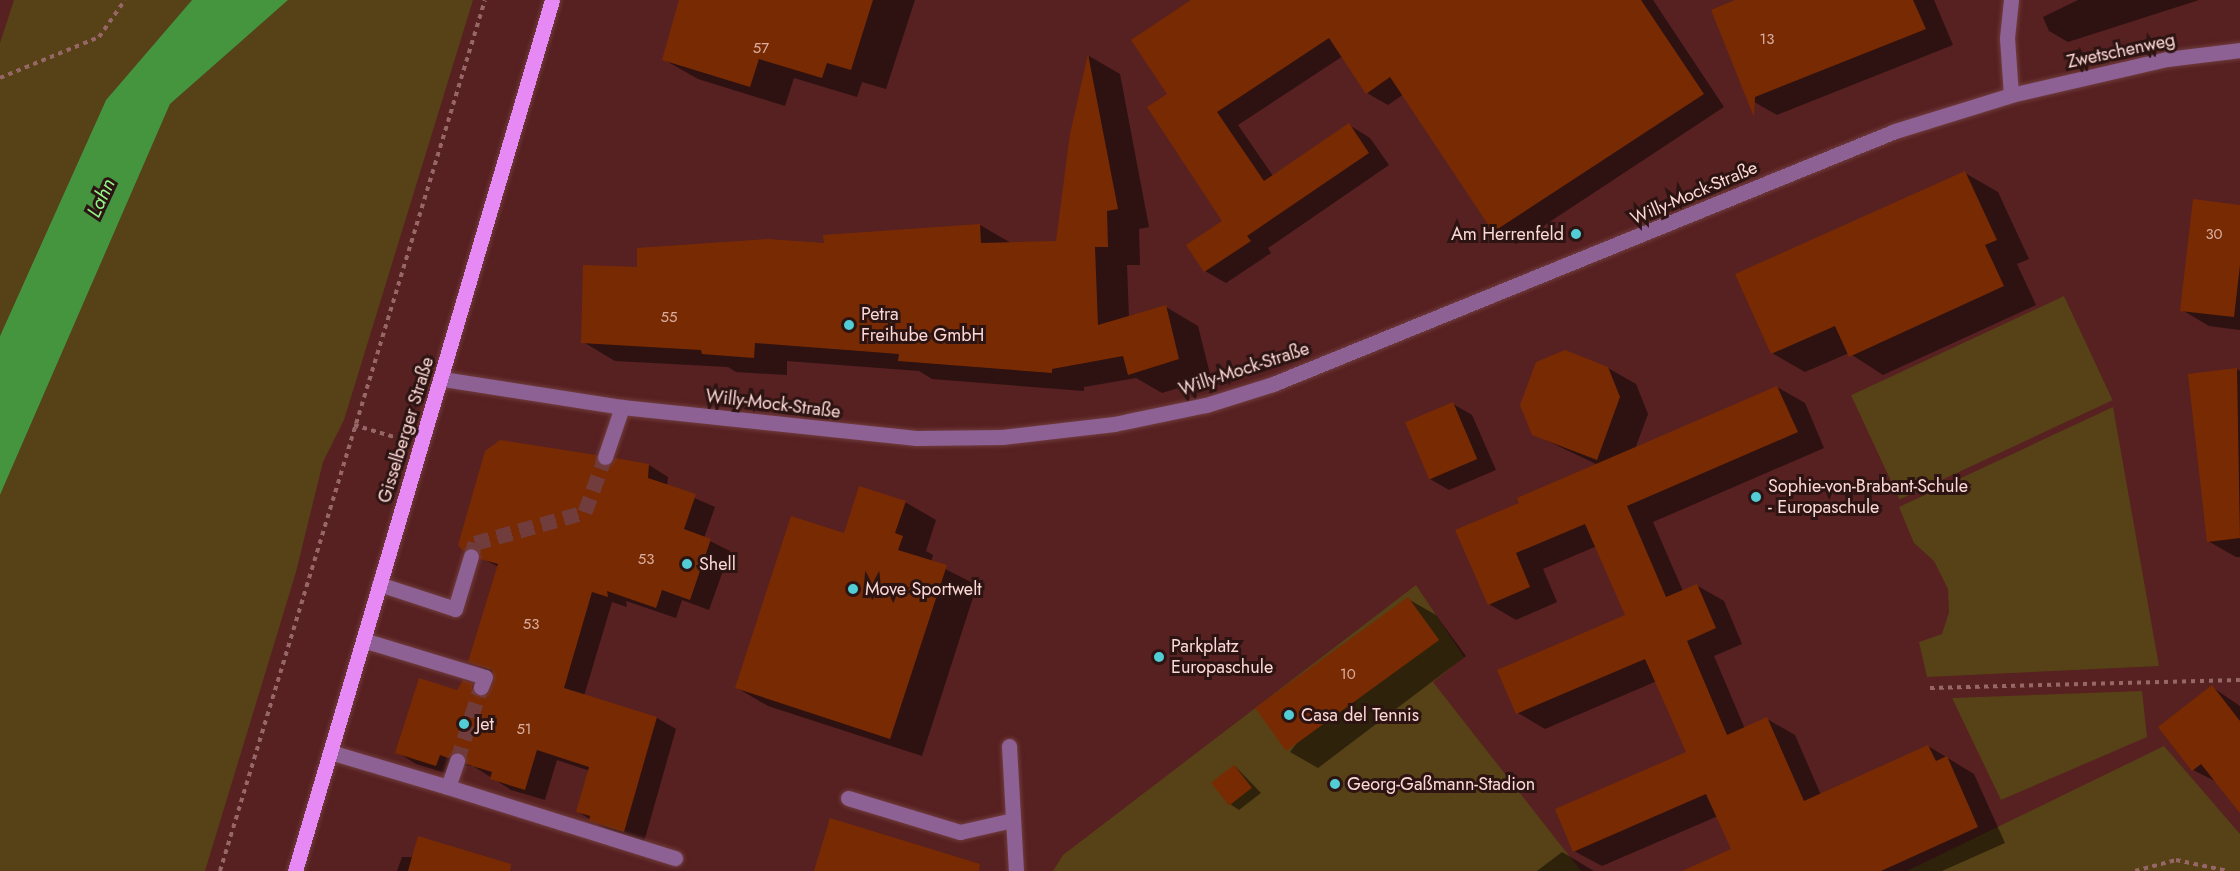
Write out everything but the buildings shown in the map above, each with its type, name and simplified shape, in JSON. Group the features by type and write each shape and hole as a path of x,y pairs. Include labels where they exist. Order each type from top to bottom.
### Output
{"main road":[{"name":"Gisselberger Straße","path":"295,871 378,584 443,379 552,0"}],"street":[{"path":"2011,95 2007,38 2012,0"},
{"name":"Zwetschenweg","path":"2011,95 2167,59 2240,50"},
{"name":"Willy-Mock-Straße","path":"443,379 622,407 916,438 1002,437 1103,426 1206,405 1284,380 1895,131 2011,95"},
{"path":"604,457 622,407"},
{"path":"378,584 454,609 471,556"},
{"path":"363,640 485,677 481,687"},
{"path":"1009,746 1016,871"},
{"path":"330,752 675,858"},
{"path":"448,787 457,761"},
{"path":"848,798 960,832 1013,820"}],"path":[{"path":"0,78 99,37 124,0"},
{"path":"220,871 484,0"},
{"path":"354,424 422,446"},
{"path":"1930,688 2240,680"},
{"path":"2135,871 2176,860 2228,871"}],"shaded area":[{"path":"14,0 192,0 106,100 0,336 0,43"},
{"path":"288,0 473,0 344,420 323,462 296,572 205,871 0,871 0,495 170,104"},
{"path":"2064,296 2113,400 1900,500 1851,395"},
{"path":"2113,407 2159,666 1927,677 1919,642 1942,634 1949,612 1948,589 1934,561 1914,543 1899,507"},
{"name":"Georg-Gaßmann-Stadion","path":"1416,585 1464,657 1433,682 1581,871 1053,871 1063,855"},
{"path":"2142,691 2147,737 2001,800 1952,698"},
{"path":"2164,746 2240,834 2240,871 1907,871"}],"water":[{"name":"Lahn","path":"192,0 288,0 170,104 0,495 0,336 106,100"}],"tunnel":[{"path":"471,556 475,543 585,512 605,457"},
{"path":"457,761 481,687"}],"place":[{"name":"Am Herrenfeld","path":"1576,234"},
{"name":"Petra Freihube GmbH","path":"849,325"},
{"name":"Sophie-von-Brabant-Schule - Europaschule","path":"1756,497"},
{"name":"Shell","path":"687,564"},
{"name":"Move Sportwelt","path":"853,589"},
{"name":"Parkplatz Europaschule","path":"1159,657"},
{"name":"Casa del Tennis","path":"1289,715"},
{"name":"Jet","path":"464,724"},
{"name":"Georg-Gaßmann-Stadion","path":"1335,784"}]}
